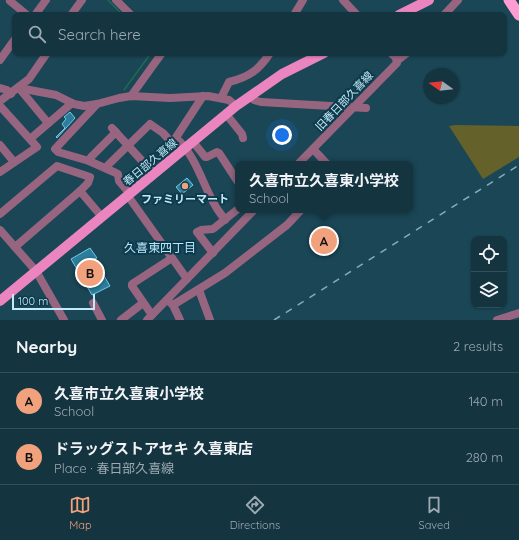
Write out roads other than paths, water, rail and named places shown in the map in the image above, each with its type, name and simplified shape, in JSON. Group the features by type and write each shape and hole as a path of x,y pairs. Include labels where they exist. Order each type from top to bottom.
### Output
{"highway":[{"path":"509,0 519,15"}],"main road":[{"path":"405,12 429,0"},
{"name":"春日部久喜線","path":"0,301 236,106 282,74 318,56"}],"street":[{"path":"37,12 46,0"},
{"path":"73,12 82,0"},
{"path":"116,0 128,12"},
{"path":"296,12 303,0"},
{"path":"343,0 354,12"},
{"path":"447,12 458,0"},
{"path":"10,1 23,12"},
{"path":"0,60 12,43"},
{"path":"0,101 18,88 34,73 45,56"},
{"path":"131,96 160,56"},
{"path":"221,98 229,82 244,78 255,71 268,56"},
{"path":"394,56 398,61"},
{"name":"旧春日部久喜線","path":"301,161 404,56"},
{"path":"0,88 8,90 10,94"},
{"path":"18,88 56,95 72,103 84,106 131,96 170,98 203,96 230,100 236,106"},
{"path":"18,88 48,123"},
{"path":"251,95 254,100 260,102 366,108"},
{"path":"106,167 150,124 163,133 171,142 173,142 203,96"},
{"path":"30,139 72,103"},
{"path":"97,104 55,149 58,152 106,167 118,174 119,181 187,279"},
{"path":"0,106 37,147 0,172"},
{"path":"226,114 242,134 243,138"},
{"path":"89,161 114,130 154,174"},
{"path":"176,138 198,166 215,206 225,220"},
{"path":"193,141 205,157 217,152 219,153 235,177"},
{"path":"0,145 14,162"},
{"path":"313,149 324,161"},
{"path":"0,214 57,166 90,177 88,183 80,191 14,246"},
{"path":"80,191 102,217"},
{"path":"213,253 197,232 201,230 213,229 235,212"},
{"path":"170,303 187,279 251,213"},
{"path":"172,258 132,284 150,318 170,303 199,290 225,273 287,225 298,213"},
{"path":"0,230 36,271 64,320"},
{"path":"199,290 210,320"},
{"path":"93,303 102,320"},
{"path":"121,320 143,303"},
{"path":"170,303 180,320"},
{"path":"497,320 519,313"}],"waterway":[{"path":"108,0 120,12"},
{"path":"124,90 149,56"}],"railway":[{"path":"274,320 519,165"}],"place":[{"name":"ファミリーマート","path":"185,186"},
{"name":"久喜市立久喜東小学校","path":"324,241"},
{"name":"ドラッグストアセキ 久喜東店","path":"90,273"}],"district":[{"name":"久喜東四丁目","path":"160,247"}]}
